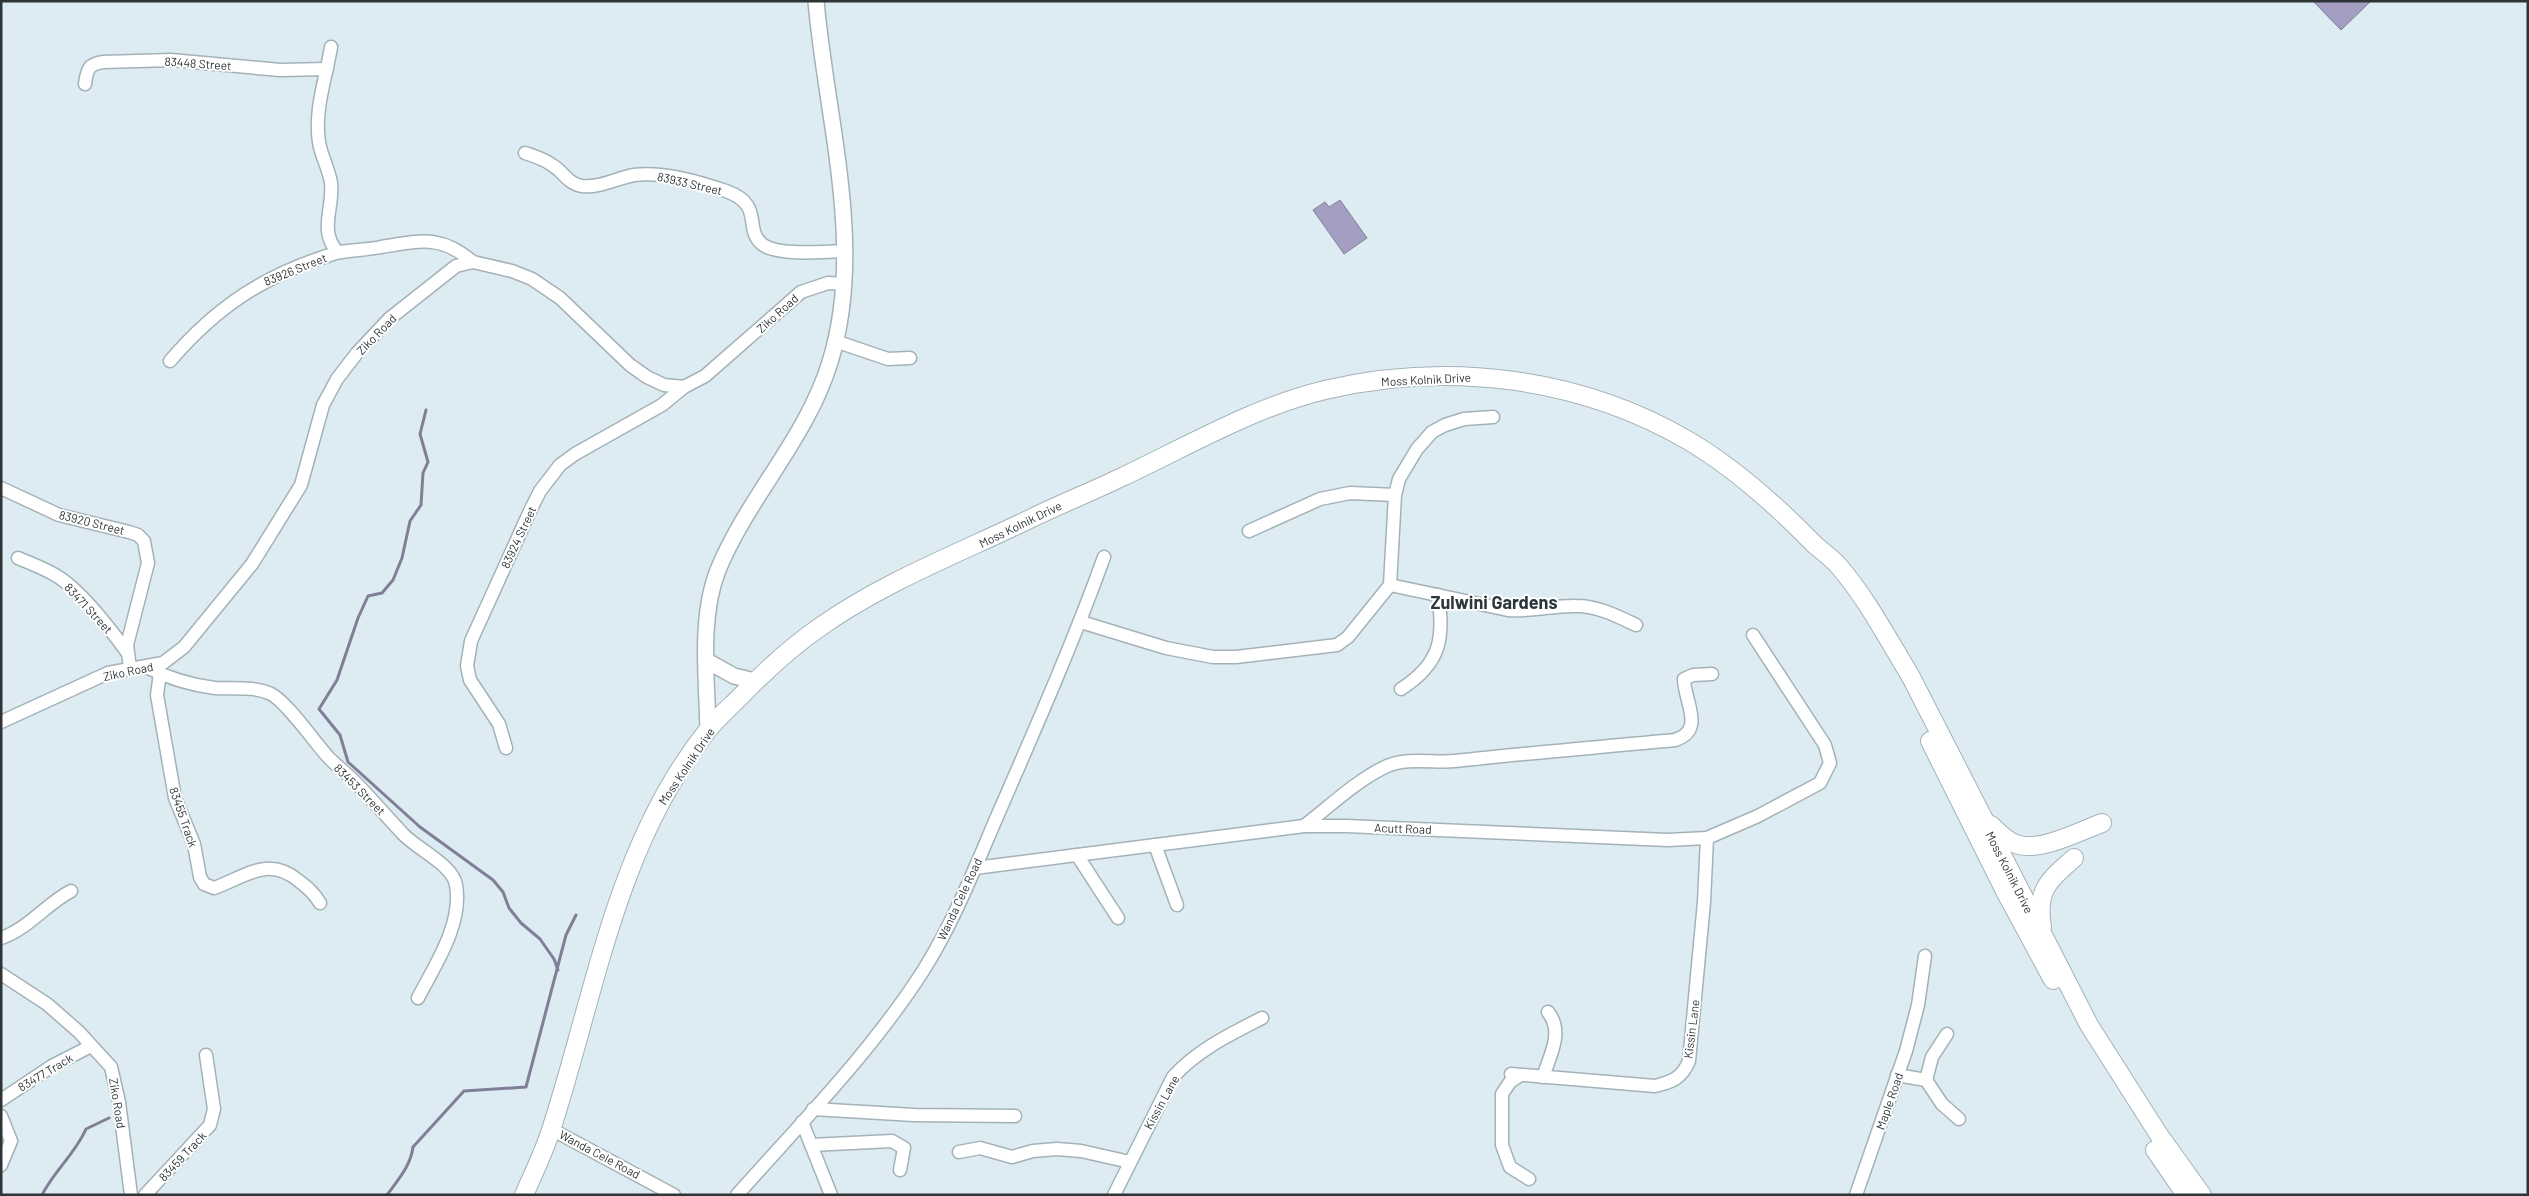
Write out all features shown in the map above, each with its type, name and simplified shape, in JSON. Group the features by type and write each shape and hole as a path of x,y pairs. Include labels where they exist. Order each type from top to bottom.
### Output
{"main road":[{"name":"Moss Kolnik Drive","path":"524,1195 551,1129 617,902 647,827 670,785 708,730 773,663 821,626 876,593 1204,437 1286,402 1324,390 1403,378 1485,376 1548,386 1618,407 1688,441 1718,461 1789,517 1820,550 1835,561 1884,632 1911,677 2089,1025 2159,1135 2202,1195"},
{"name":"Moss Kolnik Drive","path":"1820,550 1827,564 1866,620 1896,674 2006,893 2081,1034 2186,1195"},
{"path":"1983,818 2012,842 2028,846 2052,842 2102,823"},
{"path":"2044,936 2039,906 2041,896 2051,879 2074,858"}],"street":[{"path":"708,730 706,614 718,572 737,531 810,412 830,362 845,284 842,206 816,1"},
{"path":"331,47 318,112 319,141 331,182 327,232 329,241 338,252"},
{"name":"83448 Street","path":"84,84 89,66 92,63 103,62 171,60 280,70 327,69"},
{"name":"83933 Street","path":"525,153 551,164 574,184 600,185 622,178 651,174 680,179 737,196 749,207 757,238 770,249 824,252 843,251"},
{"name":"83926 Street","path":"170,361 215,314 240,295 261,282 338,252 430,241 458,249 473,262"},
{"path":"473,262 512,271 532,279 560,298 630,365 647,377 664,385 684,387"},
{"name":"Ziko Road","path":"1,722 87,681 130,668 163,663 184,648 252,564 301,485 323,405 337,379 357,353 389,319 438,278 456,266 473,262"},
{"name":"Ziko Road","path":"684,387 705,376 801,292 828,283 845,284"},
{"path":"835,341 888,359 910,358"},
{"name":"83924 Street","path":"506,748 493,711 470,680 468,661 471,641 530,510 540,491 560,465 575,454 662,405 684,387"},
{"path":"1081,622 1166,648 1213,657 1236,657 1337,644 1348,637 1390,585 1396,495 1399,479 1408,462 1432,432 1464,419 1493,417"},
{"name":"83920 Street","path":"1,488 59,515 129,532 138,535 144,541 148,563 127,652 130,668"},
{"path":"1249,531 1320,499 1350,493 1396,495"},
{"name":"Wanda Cele Road","path":"737,1195 872,1041 923,970 975,868 1081,622 1104,557"},
{"name":"83471 Street","path":"18,558 46,570 66,582 127,652"},
{"path":"1390,585 1521,611 1576,606 1588,607 1636,625"},
{"path":"1400,689 1418,678 1435,653 1441,632 1438,595"},
{"name":"Acutt Road","path":"975,868 1304,826 1346,826 1668,840 1707,838 1758,816 1820,783 1830,763 1825,745 1753,635"},
{"path":"707,661 734,676 756,681"},
{"name":"83453 Street","path":"146,667 160,674 189,683 212,687 257,690 274,695 330,759 371,799 407,839 452,875 456,884 457,904 449,937 418,998"},
{"name":"83455 Track","path":"160,674 157,695 175,798 194,844 200,878 204,884 214,888 250,872 267,868 278,869 287,872 312,891 320,903"},
{"path":"1304,826 1378,770 1402,762 1455,761 1484,756 1594,749 1675,740 1685,737 1690,731 1692,719 1684,679 1693,675 1712,674"},
{"name":"Kissin Lane","path":"1529,1178 1510,1166 1502,1145 1502,1094 1516,1075 1655,1086 1676,1080 1685,1071 1689,1061 1702,922 1707,838"},
{"path":"1155,845 1178,905"},
{"path":"1077,855 1118,918"},
{"path":"1,938 27,923 57,898 71,891"},
{"name":"Maple Road","path":"1856,1195 1898,1075 1918,1005 1925,956"},
{"name":"Ziko Road","path":"1,974 47,1004 79,1032 111,1067 115,1078 131,1195"},
{"path":"1543,1077 1557,1030 1555,1021 1548,1012"},
{"name":"Kissin Lane","path":"1114,1195 1166,1088 1183,1066 1226,1036 1262,1018"},
{"path":"1926,1080 1932,1057 1947,1034"},
{"name":"83477 Track","path":"1,1100 52,1066 91,1046"},
{"name":"83459 Track","path":"145,1195 210,1125 214,1109 206,1055"},
{"path":"1898,1075 1926,1080 1942,1104 1959,1119"},
{"path":"813,1109 914,1116 1015,1116"},
{"path":"1,1116 12,1141 1,1165"},
{"path":"802,1122 831,1195"},
{"name":"Wanda Cele Road","path":"551,1129 674,1195"},
{"path":"811,1145 892,1141 904,1148 900,1170"},
{"path":"959,1152 980,1148 1012,1157 1033,1151 1080,1151 1130,1162"}],"shaded area":[{"path":"2313,1 2371,1 2341,30"},
{"path":"1340,200 1367,238 1344,254 1313,210 1325,202 1329,207"}],"waterway":[{"path":"426,410 420,434 428,462 423,473 421,505 410,521 402,558 393,580 382,593 368,596 358,618 337,680 319,709 340,735 348,762 420,827 493,880 503,892 509,908 521,923 540,939 554,959 558,970"},
{"path":"387,1195 407,1166 413,1147 464,1091 526,1087 566,935 576,915"},
{"path":"42,1195 86,1129 109,1118"}],"district":[{"name":"Zulwini Gardens","path":"1494,602"}]}
